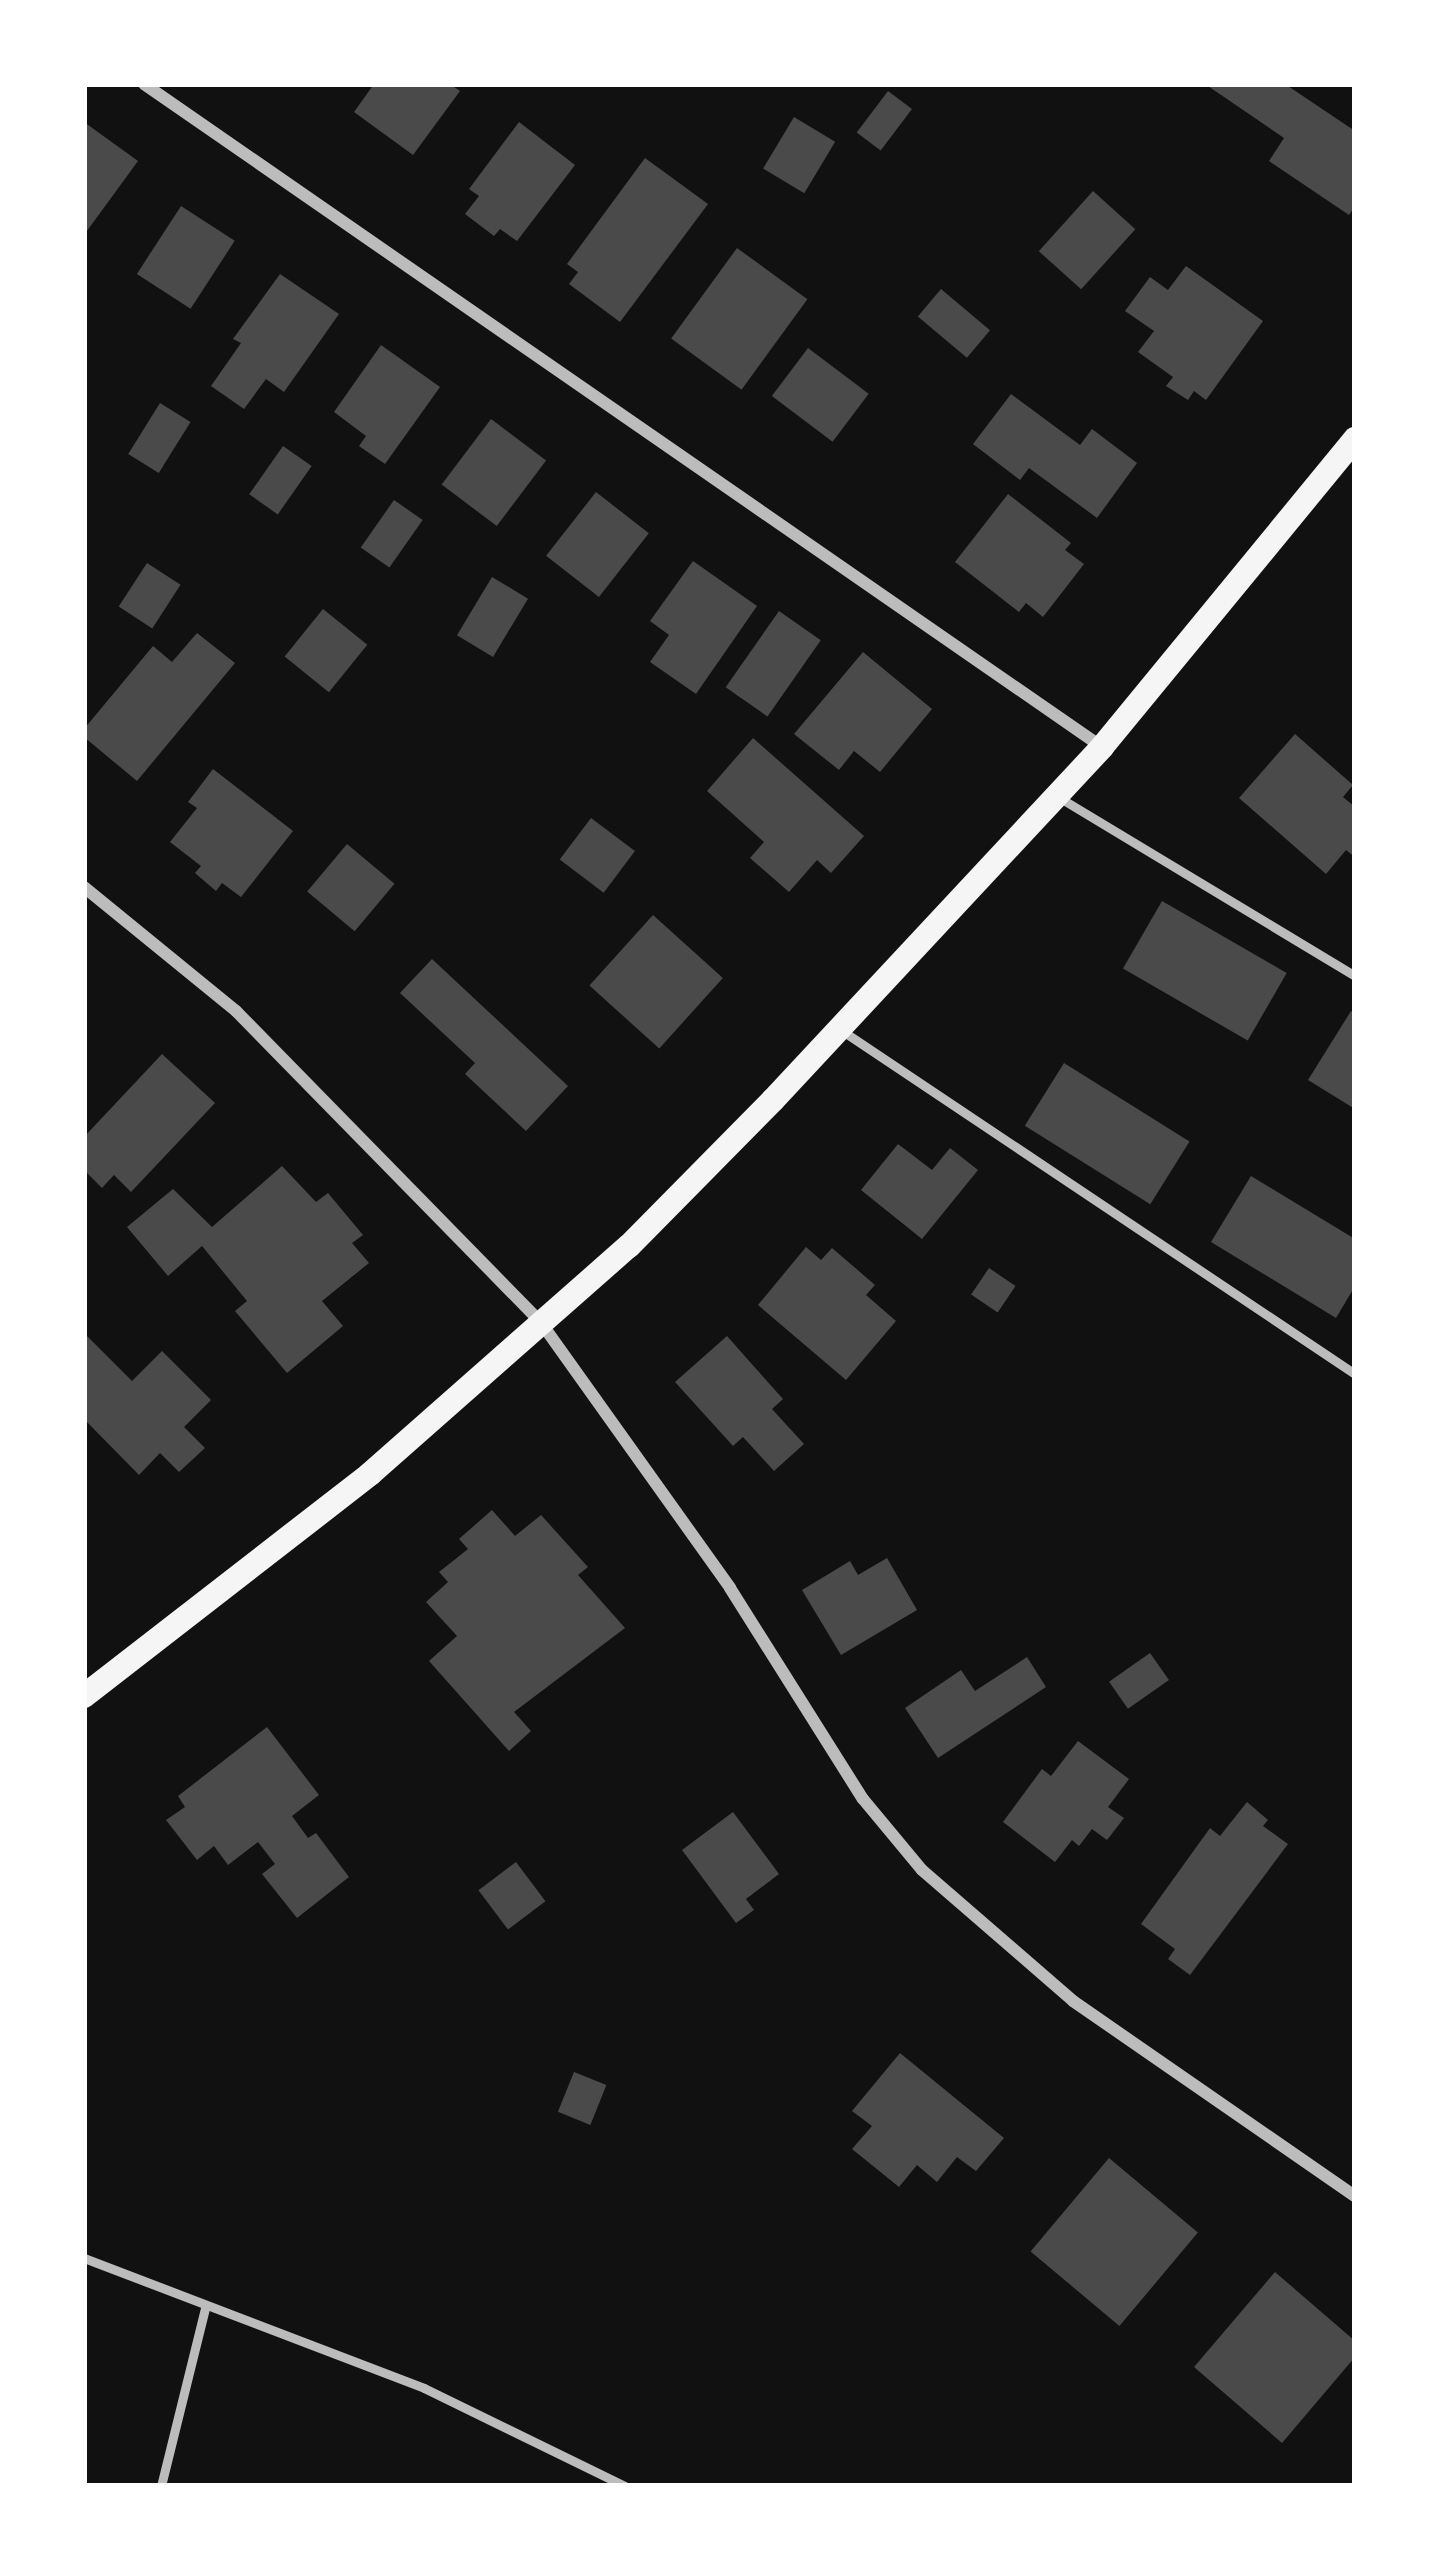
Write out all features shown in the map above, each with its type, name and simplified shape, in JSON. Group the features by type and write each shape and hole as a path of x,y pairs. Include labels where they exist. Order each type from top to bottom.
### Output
{"main road":[{"path":"84,1696 370,1474 629,1246 840,1029 1102,747 1355,439"}],"street":[{"path":"144,84 1102,747"},
{"path":"84,887 236,1011 542,1324 730,1588 863,1799 922,1870 1073,2001 1355,2196"}],"lane":[{"path":"1055,796 1355,976"},
{"path":"840,1029 1355,1374"},
{"path":"84,2258 424,2388 625,2486"},
{"path":"161,2486 205,2308"}],"building":[{"path":"374,84 450,84 460,91 413,155 354,112"},
{"path":"1205,84 1285,84 1355,131 1355,206 1349,215 1269,161 1284,138"},
{"path":"888,91 912,109 881,151 857,133"},
{"path":"794,117 835,142 804,193 763,168"},
{"path":"84,122 138,161 84,235"},
{"path":"519,122 575,165 517,241 500,229 494,236 465,214 479,196 469,189"},
{"path":"645,158 708,204 620,322 569,284 578,272 567,264"},
{"path":"1093,191 1135,229 1081,289 1039,251"},
{"path":"181,206 235,241 191,309 137,274"},
{"path":"737,248 807,299 742,390 671,339"},
{"path":"1186,266 1263,321 1206,400 1194,391 1188,400 1166,386 1173,377 1138,352 1154,331 1125,311 1150,277 1168,290"},
{"path":"280,274 339,314 284,392 266,379 244,409 211,386 241,343 233,339"},
{"path":"941,289 990,330 967,358 918,317"},
{"path":"381,345 440,387 385,464 359,446 366,436 334,412"},
{"path":"808,348 869,394 833,442 772,396"},
{"path":"1011,394 1080,445 1092,429 1137,463 1097,518 1029,468 1020,480 973,444"},
{"path":"160,403 191,422 159,473 128,454"},
{"path":"491,419 546,461 497,526 442,484"},
{"path":"283,446 312,466 278,514 249,494"},
{"path":"596,492 649,533 599,597 546,556"},
{"path":"1008,494 1071,543 1065,550 1084,564 1043,617 1026,603 1019,612 955,562"},
{"path":"394,500 423,520 389,568 361,548"},
{"path":"693,561 757,606 696,694 650,662 669,635 650,621"},
{"path":"147,563 181,585 152,628 119,607"},
{"path":"492,577 528,599 493,657 457,635"},
{"path":"323,609 367,645 329,692 285,656"},
{"path":"779,611 821,640 767,716 726,687"},
{"path":"197,633 235,663 137,781 84,737 84,729 153,646 172,662"},
{"path":"863,652 932,709 880,772 854,751 839,770 794,734"},
{"path":"1295,734 1353,785 1343,797 1355,807 1355,857 1346,850 1326,874 1239,798"},
{"path":"753,738 864,836 831,873 817,860 789,892 750,858 764,842 707,791"},
{"path":"213,769 293,831 241,897 222,883 216,891 195,873 201,866 170,842 197,808 188,802"},
{"path":"591,818 635,851 604,893 560,860"},
{"path":"347,844 394,884 355,931 307,891"},
{"path":"1162,901 1287,973 1248,1041 1123,969"},
{"path":"653,915 723,978 659,1048 589,986"},
{"path":"432,959 568,1086 526,1131 465,1074 475,1063 400,993"},
{"path":"1351,1011 1355,1014 1355,1109 1308,1080"},
{"path":"162,1054 215,1103 131,1192 114,1175 102,1188 84,1170 84,1137"},
{"path":"1064,1063 1190,1141 1150,1204 1025,1126"},
{"path":"898,1144 932,1170 950,1148 978,1170 922,1239 861,1190"},
{"path":"282,1166 316,1202 328,1193 363,1235 352,1243 369,1263 322,1301 343,1326 287,1373 235,1311 247,1301 202,1246 168,1276 127,1227 173,1189 212,1227"},
{"path":"1251,1176 1355,1239 1355,1286 1336,1318 1211,1242"},
{"path":"806,1247 821,1260 832,1248 875,1285 866,1295 896,1321 846,1380 758,1305"},
{"path":"989,1268 1016,1286 998,1312 971,1295"},
{"path":"84,1333 132,1381 162,1351 211,1400 184,1427 205,1448 179,1472 160,1453 139,1475 84,1419"},
{"path":"727,1336 783,1399 772,1409 804,1444 774,1471 743,1437 733,1446 675,1382"},
{"path":"492,1510 515,1536 541,1515 588,1567 578,1575 625,1628 514,1712 531,1731 509,1751 429,1661 457,1636 426,1602 448,1582 439,1572 468,1549 459,1539"},
{"path":"887,1558 917,1610 841,1655 802,1590 850,1561 858,1575"},
{"path":"1150,1653 1169,1680 1128,1709 1109,1682"},
{"path":"1027,1657 1046,1687 938,1758 905,1708 961,1670 975,1691"},
{"path":"267,1727 319,1795 292,1816 308,1838 316,1833 349,1877 297,1918 262,1874 275,1864 258,1842 228,1865 214,1846 197,1860 166,1820 185,1807 178,1796"},
{"path":"1078,1741 1129,1779 1108,1807 1124,1818 1107,1840 1092,1829 1079,1846 1072,1840 1055,1862 1003,1822 1042,1769 1051,1776"},
{"path":"1247,1802 1268,1820 1263,1826 1288,1844 1190,1975 1168,1959 1175,1949 1141,1924 1210,1828 1220,1836"},
{"path":"733,1812 779,1874 746,1899 754,1910 736,1923 682,1850"},
{"path":"516,1862 545,1901 508,1929 478,1890"},
{"path":"900,2053 1004,2138 976,2171 957,2157 937,2182 917,2165 899,2187 852,2149 872,2126 852,2111"},
{"path":"574,2072 606,2085 590,2125 558,2112"},
{"path":"1109,2158 1198,2233 1119,2326 1031,2251"},
{"path":"1275,2272 1355,2341 1355,2357 1282,2443 1194,2367"}]}
